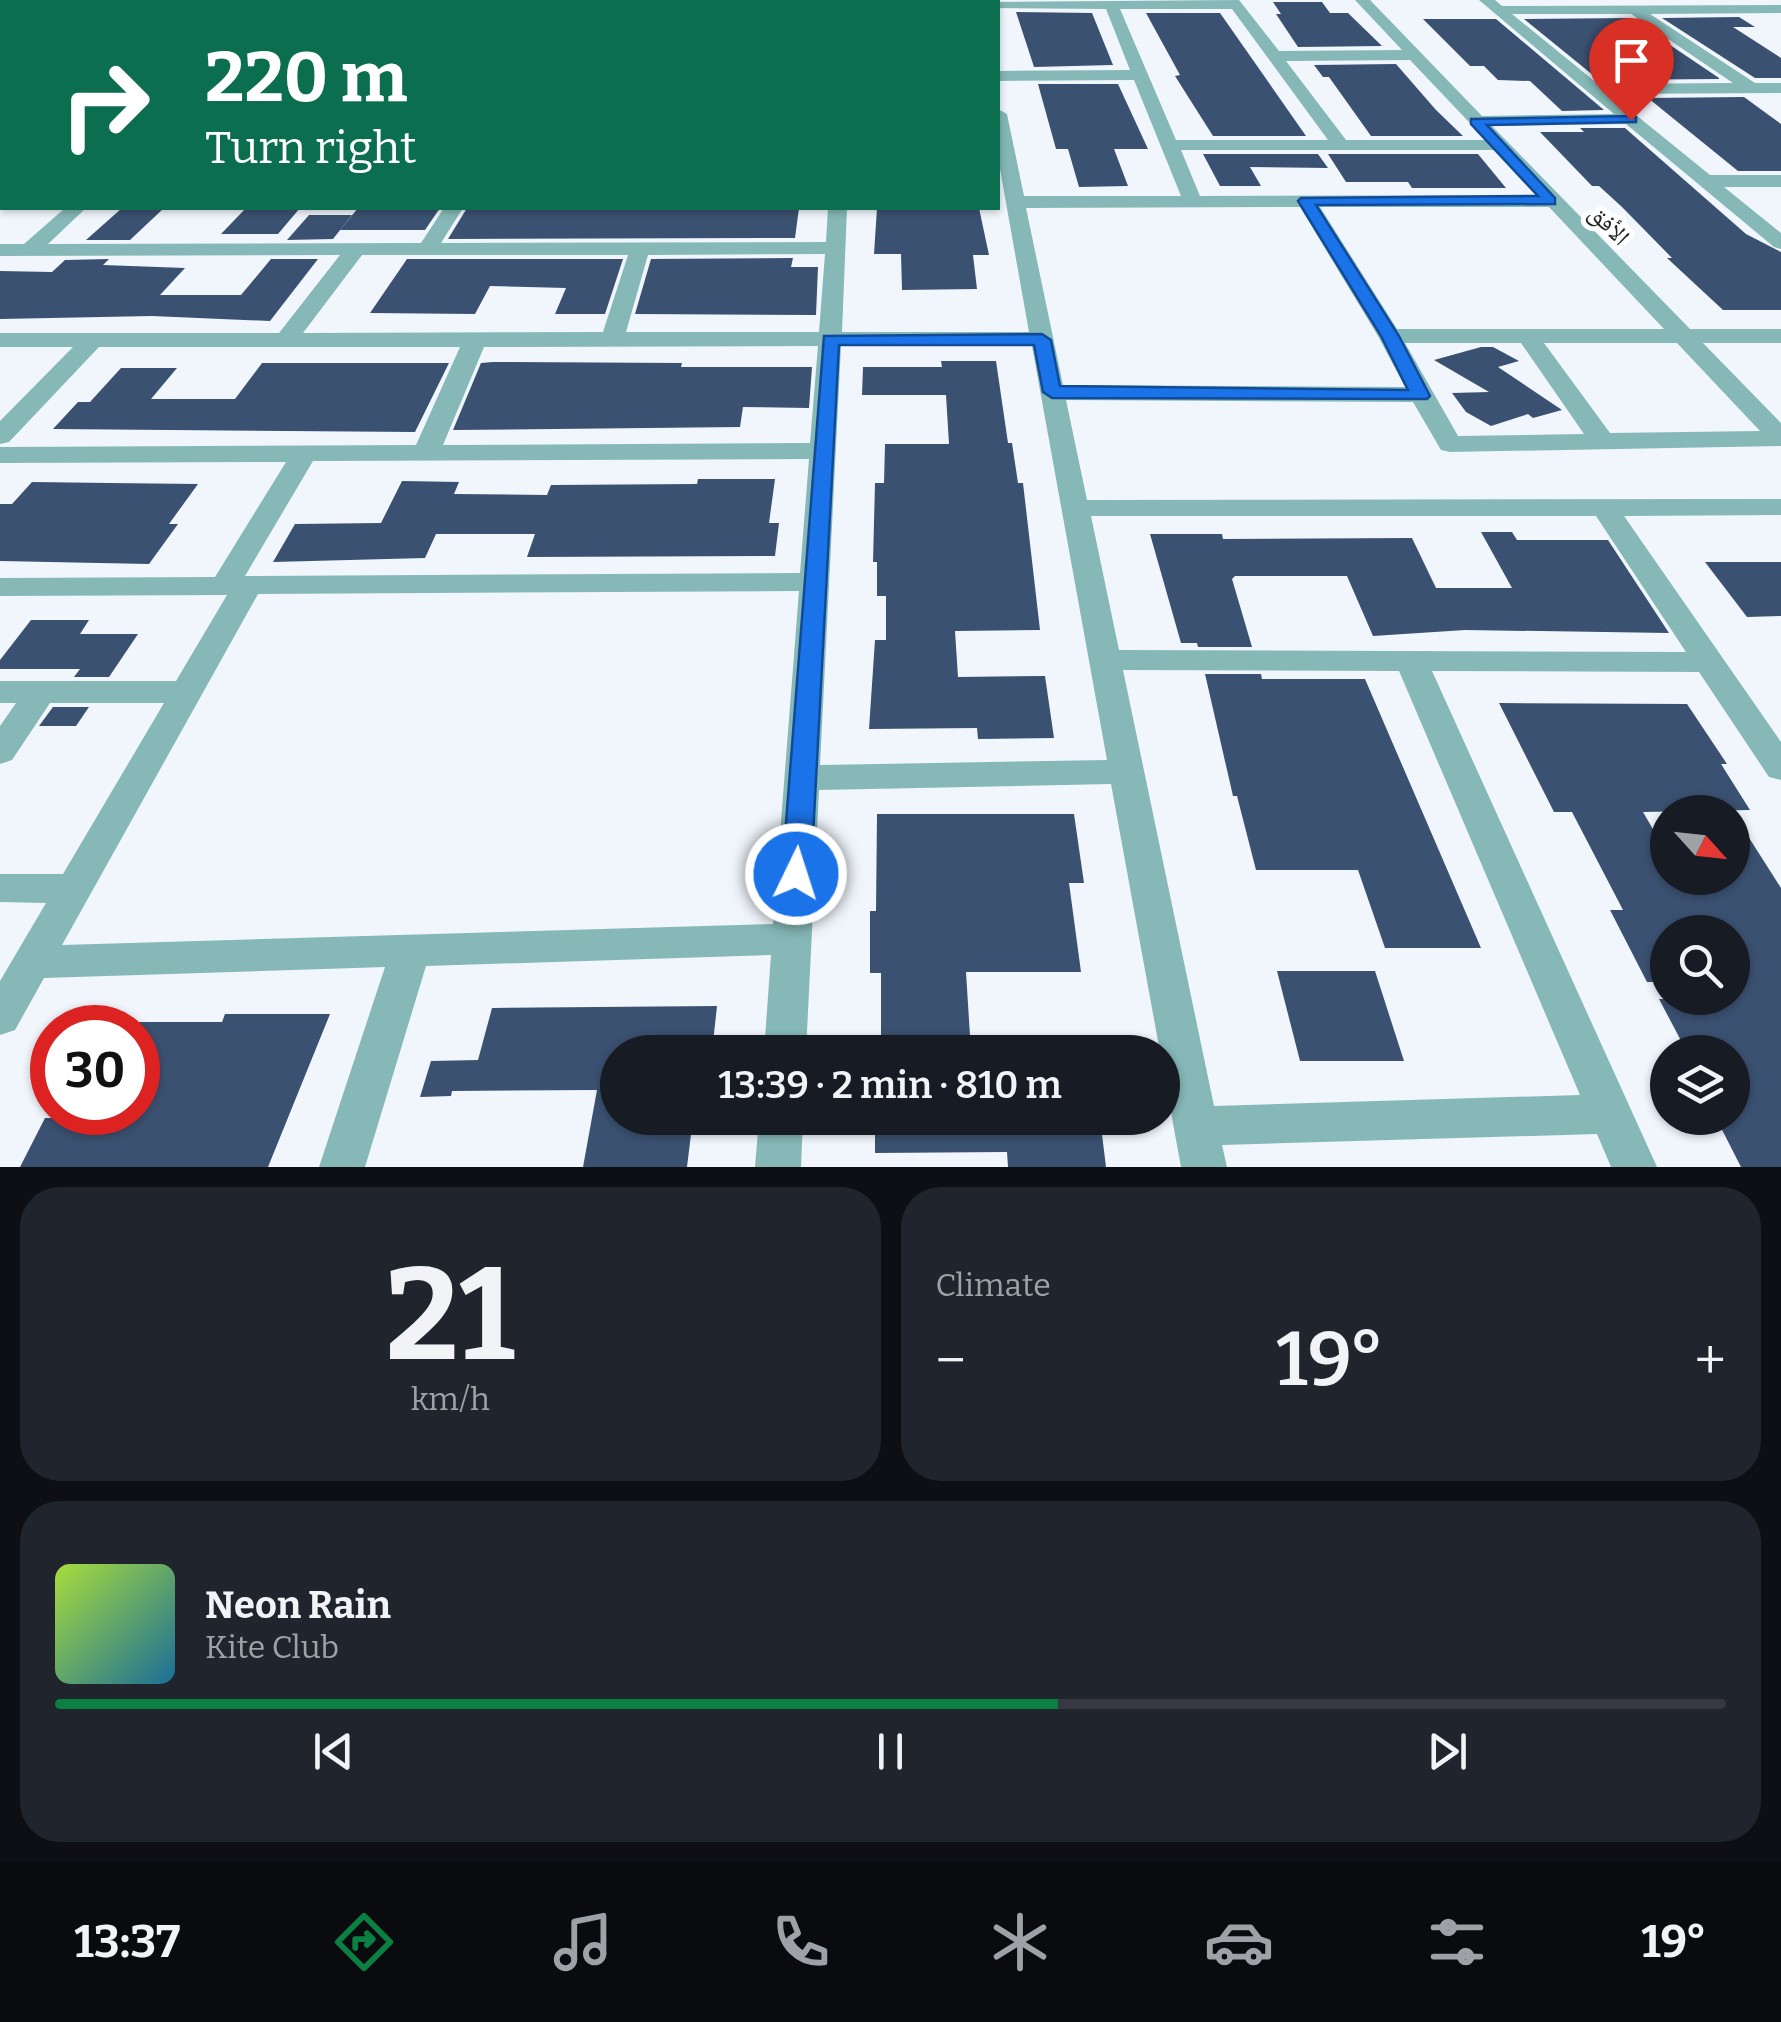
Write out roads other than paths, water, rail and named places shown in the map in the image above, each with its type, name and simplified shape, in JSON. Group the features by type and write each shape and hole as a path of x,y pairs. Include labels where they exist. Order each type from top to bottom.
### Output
{"street":[{"name":"الأفق","path":"1362,0 1550,201 1781,438"},
{"path":"1724,0 1740,9"},
{"path":"1110,2 1193,201"},
{"path":"1000,4 1234,2 1342,145"},
{"path":"1492,5 1774,9 1781,18"},
{"path":"1492,5 1781,244"},
{"path":"1633,10 1751,88"},
{"path":"1274,56 1413,55"},
{"path":"1000,76 1140,75"},
{"path":"1594,89 1781,88"},
{"path":"1476,122 1631,120"},
{"path":"1000,131 1200,1146 1611,1114"},
{"path":"1170,144 1498,145"},
{"path":"1706,181 1781,181"},
{"path":"1306,201 1390,336 1450,444 1781,438"},
{"path":"1015,202 1550,201"},
{"path":"29,250 74,210"},
{"path":"427,249 452,210"},
{"path":"786,1035 838,210"},
{"path":"613,340 640,248"},
{"path":"0,250 836,248"},
{"path":"285,340 356,249"},
{"path":"1527,335 1602,441"},
{"path":"1390,336 1781,336"},
{"path":"0,340 1042,340"},
{"path":"0,436 94,340"},
{"path":"426,453 476,340"},
{"path":"1052,392 1421,396"},
{"path":"0,456 824,451"},
{"path":"0,1018 243,594 229,580 304,454"},
{"path":"1604,507 1781,768"},
{"path":"1075,508 1781,507"},
{"path":"0,587 815,582"},
{"path":"1105,660 1710,662"},
{"path":"1411,660 1634,1167"},
{"path":"0,692 186,692"},
{"path":"0,752 40,692"},
{"path":"802,778 1127,772"},
{"path":"0,888 74,889"},
{"path":"32,962 792,938"},
{"path":"342,1167 411,950"},
{"path":"778,1167 780,1135"}]}
